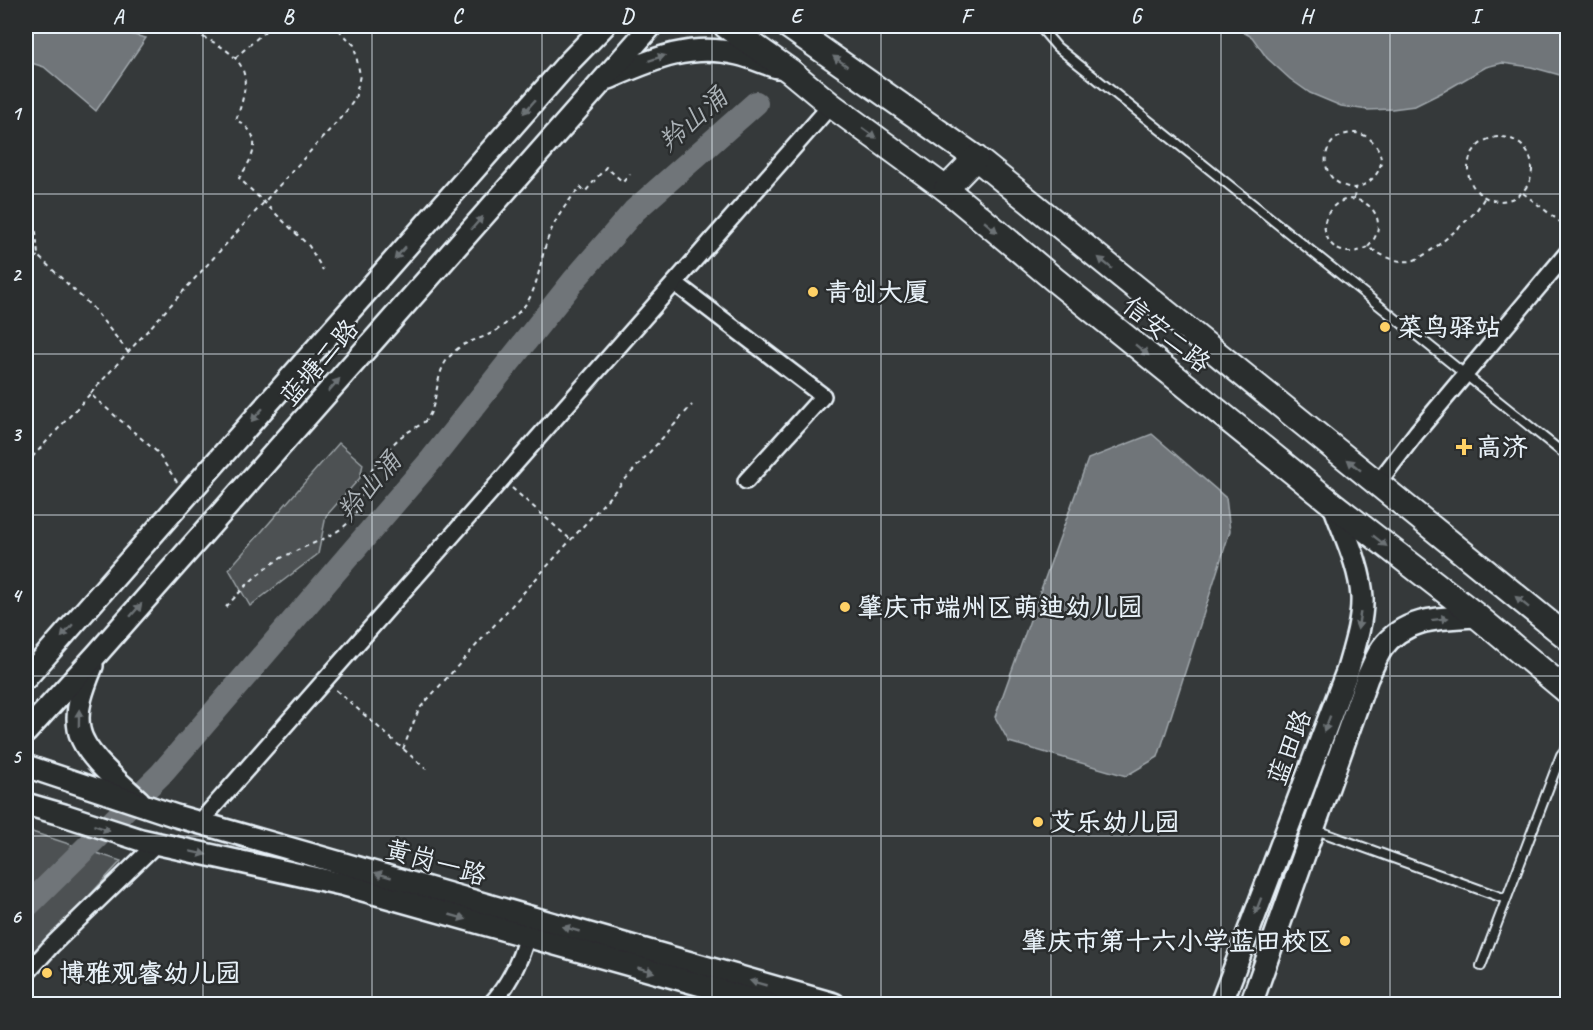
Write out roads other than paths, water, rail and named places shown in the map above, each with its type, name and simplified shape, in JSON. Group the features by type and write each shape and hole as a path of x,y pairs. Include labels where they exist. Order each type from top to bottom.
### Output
{"main road":[{"path":"568,63 585,26"},
{"name":"蓝塘二路","path":"26,678 568,63 604,26"},
{"name":"蓝塘二路","path":"26,732 651,26"},
{"name":"信安二路","path":"726,26 790,71 831,105 946,189 1065,288 1334,505 1477,616 1568,692"},
{"name":"信安二路","path":"788,26 811,35 976,158 1568,638"},
{"path":"603,80 660,56 691,50 717,50 737,54 790,71"},
{"path":"946,189 976,158"},
{"name":"蓝田路","path":"1221,1005 1348,669 1356,641 1362,600 1360,577 1334,505"},
{"name":"蓝田路","path":"1251,1005 1367,678 1380,650 1390,638 1405,627 1439,618 1477,616"},
{"path":"97,654 83,689 78,712 79,732 89,752 142,805"},
{"name":"黄岗一路","path":"26,766 769,1005"},
{"name":"黄岗一路","path":"26,804 148,842 529,927 834,1005"}],"street":[{"path":"200,822 831,105"},
{"path":"1377,484 1417,432 1568,252"},
{"path":"675,283 823,396 746,482"},
{"path":"26,974 148,842"},
{"path":"491,1005 514,972 523,952 529,927"}],"lane":[{"path":"1039,26 1056,47 1568,457"},
{"path":"1481,966 1561,755 1568,746"},
{"path":"1313,829 1506,899"},
{"path":"699,1005 719,990"}],"waterway":[{"name":"羚山涌","path":"26,907 161,774 432,459 575,279 634,211 756,103"}],"place":[{"name":"青创大厦","path":"813,292"},
{"name":"菜鸟驿站","path":"1385,327"},
{"name":"高济","path":"1464,447"},
{"name":"肇庆市端州区萌迪幼儿园","path":"845,607"},
{"name":"艾乐幼儿园","path":"1038,822"},
{"name":"肇庆市第十六小学蓝田校区","path":"1345,941"},
{"name":"博雅观睿幼儿园","path":"47,973"}]}
